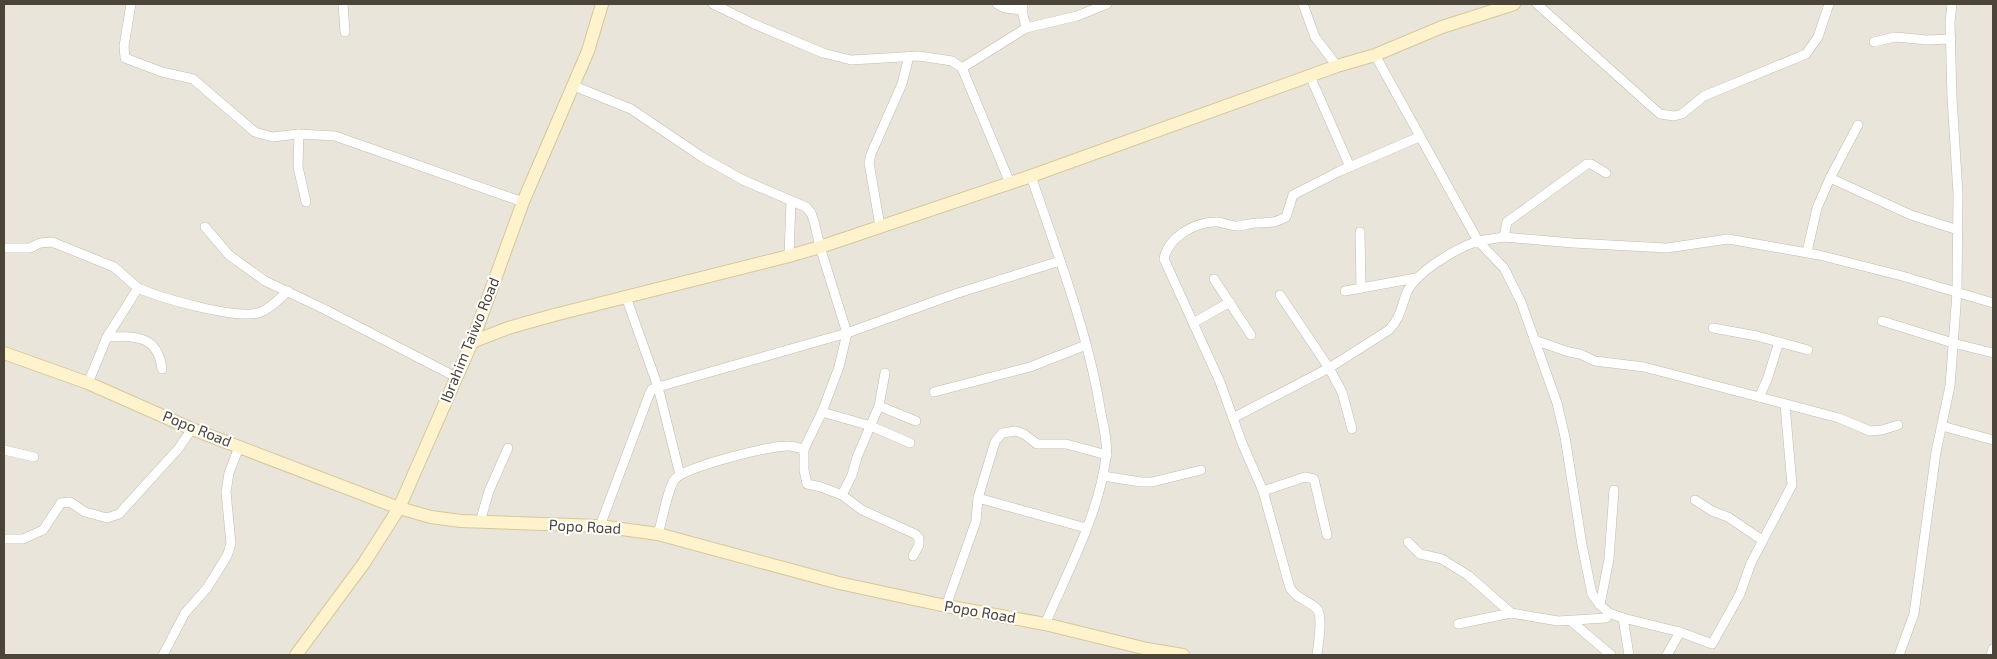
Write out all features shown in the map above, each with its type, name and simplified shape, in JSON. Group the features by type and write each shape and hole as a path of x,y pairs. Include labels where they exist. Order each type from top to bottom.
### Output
{"main road":[{"name":"Ibrahim Taiwo Road","path":"296,655 364,563 399,508 472,342 523,202 588,51 602,4"},
{"path":"472,342 518,326 820,247 1031,176 1337,66 1375,55 1442,27 1514,4"},
{"name":"Popo Road","path":"4,353 88,384 192,429 399,508 431,517 480,522 600,526 658,534 839,582 946,606 1045,624 1111,641 1143,652 1183,655"},
{"path":"1111,641 1123,655"}],"street":[{"path":"131,4 124,46 125,58 162,72 193,79 255,132 272,137 299,134 335,136 523,202"},
{"path":"343,4 345,32"},
{"path":"713,4 754,24 823,53 841,58 850,60 909,56 952,61 962,68 1010,182"},
{"path":"997,4 1005,8 1022,7 1026,28"},
{"path":"962,68 1026,28 1077,16 1107,4"},
{"path":"1302,4 1315,36 1337,66"},
{"path":"1537,4 1660,114 1674,116 1682,114 1704,96 1806,54 1818,37 1829,4"},
{"path":"1899,655 1914,614 1936,452 1950,386 1957,292 1958,230 1958,194 1952,98 1952,4"},
{"path":"1874,42 1895,37 1926,40 1951,39"},
{"path":"1375,55 1478,241 1504,268 1521,302 1557,403 1565,437 1592,594 1609,613 1680,632 1709,644 1715,642 1740,594 1762,540 1787,498 1792,485 1785,405"},
{"path":"880,226 869,164 871,154 902,84 909,56"},
{"path":"1310,76 1350,167"},
{"path":"574,86 631,109 702,157 743,180 806,207 811,213 847,333 839,367 822,412 804,449 804,470 807,484 842,495 873,516 915,534 919,541 913,556"},
{"path":"1807,252 1817,208 1830,178 1858,125"},
{"path":"299,134 298,166 306,202"},
{"path":"1317,655 1320,614 1316,608 1296,596 1290,588 1263,491 1220,382 1164,259 1165,250 1170,243 1188,230 1203,224 1216,222 1237,226 1256,222 1270,224 1280,220 1286,217 1293,195 1350,167 1419,137"},
{"path":"1504,237 1507,222 1587,164 1591,164 1606,172"},
{"path":"1031,176 1086,346 1106,431 1107,455 1093,511 1045,624"},
{"path":"1830,178 1911,215 1958,230"},
{"path":"789,256 791,201"},
{"path":"205,227 229,255 265,281 456,378"},
{"path":"1360,232 1361,288"},
{"path":"1345,291 1416,278 1463,246 1478,241 1504,237 1667,248 1728,239 1807,252 1902,276 1993,303"},
{"path":"4,248 30,248 40,243 52,242 114,267 138,288 178,302 238,315 251,315 261,312 271,307 288,291"},
{"path":"600,526 652,389 847,333 956,294 1060,261"},
{"path":"1233,418 1329,368 1389,330 1397,321 1407,293 1416,278"},
{"path":"1214,279 1251,335"},
{"path":"88,384 107,337 138,288"},
{"path":"1280,295 1329,368 1342,392 1352,429"},
{"path":"626,297 658,387 680,475"},
{"path":"1193,323 1230,302"},
{"path":"1882,321 1993,353"},
{"path":"1713,328 1808,350"},
{"path":"107,337 128,336 144,339 152,344 161,361 162,369"},
{"path":"1534,340 1580,354 1594,361 1644,367 1759,396 1785,405 1839,418 1870,431 1882,430 1898,425"},
{"path":"1759,396 1767,380 1779,342"},
{"path":"934,392 1030,367 1086,346"},
{"path":"842,495 872,426 879,406 885,373"},
{"path":"879,406 916,421"},
{"path":"822,412 872,426 910,443"},
{"path":"1942,426 1993,440"},
{"path":"4,539 23,539 43,530 61,503 70,502 84,512 107,518 119,514 178,449 192,429"},
{"path":"946,606 976,521 978,498 995,442 1002,433 1016,431 1024,434 1037,444 1066,444 1107,455"},
{"path":"658,534 673,482 680,475 695,468 768,449 789,446 804,449"},
{"path":"163,655 185,613 207,588 227,556 231,544 226,492 229,473 239,447"},
{"path":"480,522 489,491 508,448"},
{"path":"4,450 34,458"},
{"path":"1103,476 1152,482 1200,470"},
{"path":"1263,491 1305,477 1314,479 1327,535"},
{"path":"1600,605 1608,559 1614,490"},
{"path":"978,498 1086,528"},
{"path":"1694,500 1712,511 1728,517 1762,540"},
{"path":"1408,542 1420,554 1442,559 1469,576 1511,613"},
{"path":"1458,624 1511,613 1571,621 1606,618 1609,613"},
{"path":"1622,618 1629,655"},
{"path":"1571,621 1611,655"},
{"path":"1668,655 1680,632"},
{"path":"1991,655 1993,650"}],"shaded area":[{"path":"4,4 1993,4 1993,655 4,655"}]}
